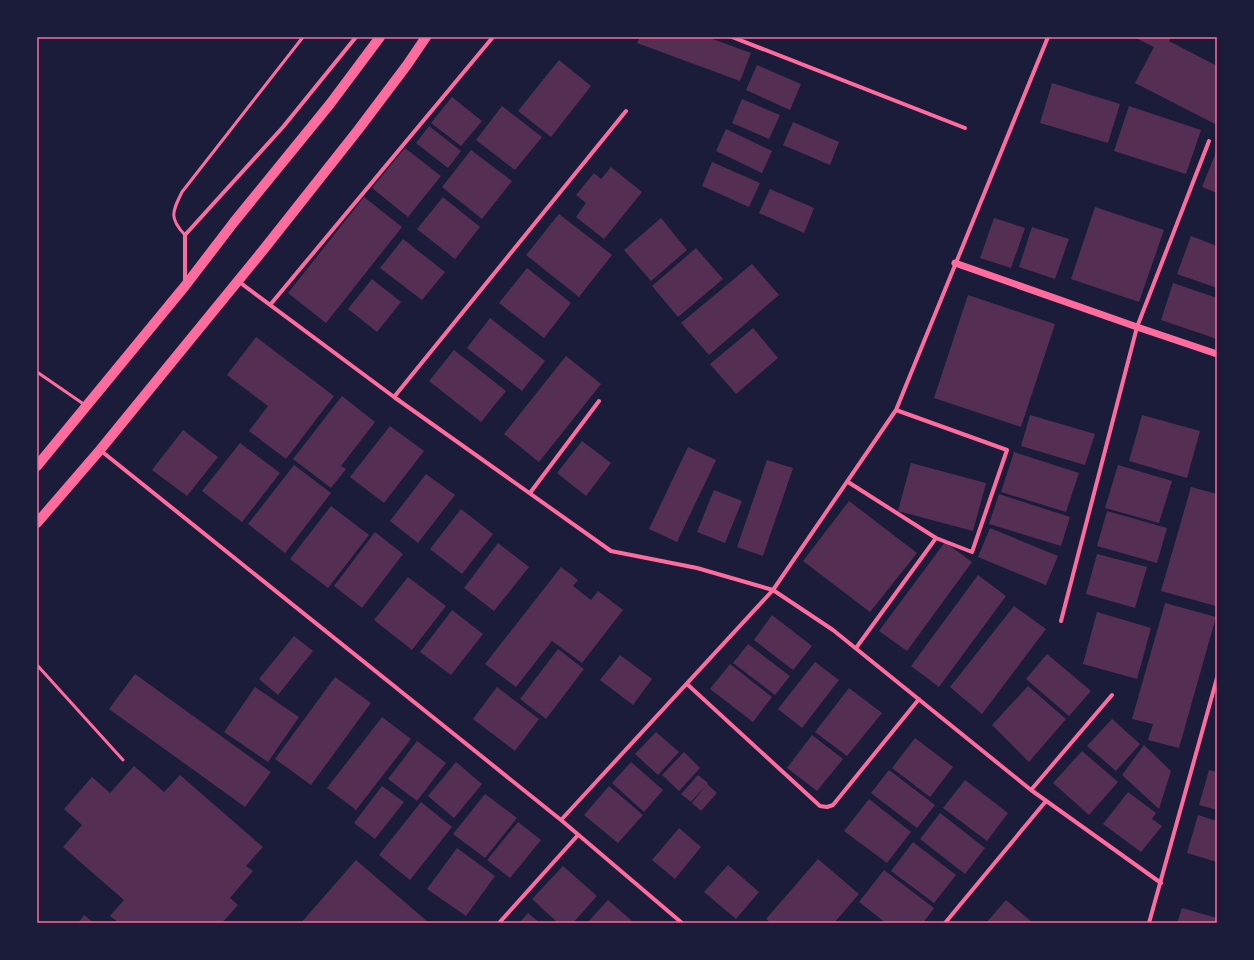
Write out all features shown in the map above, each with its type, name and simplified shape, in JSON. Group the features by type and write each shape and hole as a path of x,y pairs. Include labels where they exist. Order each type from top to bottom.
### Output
{"main road":[{"path":"37,466 185,286 234,222 330,104 380,37"},
{"path":"37,523 100,450 264,249 358,130 426,37"}],"street":[{"path":"185,286 186,235 283,127 356,37"},
{"path":"270,305 493,37"},
{"path":"732,37 965,128"},
{"path":"561,820 773,590 896,410 1048,37"},
{"path":"394,397 626,111"},
{"path":"1061,621 1137,327 1208,141"},
{"path":"956,263 1217,354"},
{"path":"237,281 394,397 611,551 697,568 773,590 833,630 1046,801 1161,883"},
{"path":"530,493 599,401"},
{"path":"848,482 936,538 972,552 1007,450 896,410"},
{"path":"100,450 561,820 682,923"},
{"path":"856,648 936,538"},
{"path":"1149,923 1217,678"},
{"path":"687,684 820,806 826,807 833,805 919,699"},
{"path":"1032,790 1112,695"},
{"path":"945,923 1046,801"},
{"path":"499,923 578,835"}],"lane":[{"path":"186,235 177,226 173,211 182,192 303,37"},
{"path":"37,372 87,406"},
{"path":"37,665 123,760"}],"building":[{"path":"640,37 707,37 751,53 740,81 637,43"},
{"path":"1134,37 1171,37 1169,41 1217,66 1217,125 1135,83 1154,47"},
{"path":"559,60 591,86 551,137 518,111"},
{"path":"757,65 801,84 790,110 746,90"},
{"path":"1052,83 1120,104 1108,143 1040,123"},
{"path":"452,97 482,121 461,146 431,123"},
{"path":"742,99 780,115 769,139 732,123"},
{"path":"502,106 542,137 515,170 476,140"},
{"path":"1129,106 1201,130 1186,174 1114,151"},
{"path":"793,122 839,142 830,165 783,145"},
{"path":"429,126 461,151 448,168 416,143"},
{"path":"726,129 772,151 762,173 716,151"},
{"path":"405,148 441,176 408,217 372,188"},
{"path":"471,150 512,181 482,219 442,187"},
{"path":"1217,150 1217,193 1202,187"},
{"path":"712,162 760,183 749,207 702,186"},
{"path":"611,167 642,192 604,239 576,217 586,203 576,195 594,173 601,179"},
{"path":"770,189 814,208 804,233 759,213"},
{"path":"364,197 402,227 326,323 288,293"},
{"path":"443,197 480,227 455,259 417,229"},
{"path":"1095,207 1164,230 1139,302 1071,279"},
{"path":"559,214 612,255 579,297 526,255"},
{"path":"661,218 687,250 651,281 624,250"},
{"path":"994,218 1025,228 1011,268 980,258"},
{"path":"1032,227 1069,239 1055,279 1019,267"},
{"path":"1191,236 1217,246 1217,288 1177,274"},
{"path":"403,239 445,272 422,300 380,268"},
{"path":"696,248 723,279 678,317 652,286"},
{"path":"752,264 779,295 709,355 681,323"},
{"path":"527,268 571,303 544,338 499,303"},
{"path":"372,279 401,302 377,332 348,309"},
{"path":"1173,283 1217,298 1217,339 1161,320"},
{"path":"968,295 1055,324 1021,427 934,398"},
{"path":"490,318 545,361 522,391 467,348"},
{"path":"753,328 778,358 736,394 710,364"},
{"path":"256,337 334,396 286,459 249,431 268,406 227,375"},
{"path":"454,350 506,391 481,422 429,381"},
{"path":"566,356 601,384 539,462 504,434"},
{"path":"342,396 375,422 341,466 346,469 331,488 293,459"},
{"path":"1030,415 1095,434 1085,465 1021,446"},
{"path":"1142,415 1200,431 1187,478 1129,461"},
{"path":"390,426 424,451 384,503 350,477"},
{"path":"183,430 218,457 187,496 152,470"},
{"path":"582,441 611,463 586,496 557,473"},
{"path":"240,443 280,473 242,522 202,491"},
{"path":"688,447 716,460 677,542 649,529"},
{"path":"1014,452 1079,473 1066,512 1001,492"},
{"path":"767,460 793,468 763,556 737,547"},
{"path":"911,463 986,483 973,531 898,511"},
{"path":"294,465 331,493 285,553 248,524"},
{"path":"1118,465 1172,481 1159,523 1105,508"},
{"path":"426,474 455,495 418,543 390,521"},
{"path":"1191,487 1217,494 1216,606 1161,591"},
{"path":"714,490 742,501 725,543 697,532"},
{"path":"999,494 1070,517 1061,546 989,524"},
{"path":"849,501 917,553 870,612 803,561"},
{"path":"331,506 369,535 328,588 290,559"},
{"path":"461,509 493,534 462,574 430,549"},
{"path":"1107,511 1167,528 1157,563 1097,546"},
{"path":"990,528 1058,556 1046,585 978,557"},
{"path":"375,532 403,554 362,608 334,586"},
{"path":"945,542 972,562 907,651 879,631"},
{"path":"498,543 529,567 494,611 464,588"},
{"path":"1097,554 1147,567 1135,608 1086,594"},
{"path":"561,567 578,580 573,586 591,600 598,591 623,610 582,663 552,641 516,687 485,664"},
{"path":"978,575 1006,596 939,687 911,666"},
{"path":"408,577 446,606 412,650 374,620"},
{"path":"1165,603 1216,617 1179,748 1148,740 1153,724 1132,719"},
{"path":"1014,606 1046,629 982,714 950,687"},
{"path":"452,610 483,634 451,675 420,652"},
{"path":"1097,612 1151,628 1137,679 1083,664"},
{"path":"772,615 812,646 793,670 754,640"},
{"path":"294,636 313,651 278,695 259,679"},
{"path":"748,644 790,676 775,695 733,663"},
{"path":"558,649 584,669 546,719 520,699"},
{"path":"1047,654 1091,691 1069,716 1026,679"},
{"path":"620,655 652,679 633,705 600,680"},
{"path":"815,662 839,680 802,728 778,709"},
{"path":"730,664 772,697 753,722 710,689"},
{"path":"135,674 271,772 245,807 109,709"},
{"path":"335,677 371,703 311,785 275,759"},
{"path":"1028,686 1066,719 1029,762 992,725"},
{"path":"255,687 299,717 268,762 224,732"},
{"path":"497,687 539,719 515,751 473,719"},
{"path":"849,688 882,713 847,756 815,732"},
{"path":"382,717 411,739 356,810 327,788"},
{"path":"1112,719 1140,744 1116,771 1087,746"},
{"path":"656,732 679,752 658,775 635,754"},
{"path":"812,735 843,759 817,791 787,768"},
{"path":"915,738 953,767 930,797 892,768"},
{"path":"417,741 446,763 417,801 388,779"},
{"path":"1144,745 1171,771 1159,809 1122,775"},
{"path":"1082,751 1118,782 1089,815 1053,783"},
{"path":"684,752 700,768 679,791 662,775"},
{"path":"456,762 482,784 454,818 428,796"},
{"path":"631,762 663,790 644,812 612,783"},
{"path":"134,766 164,792 180,775 263,847 246,866 253,871 230,898 238,905 222,923 119,923 110,916 124,900 63,847 82,825 64,809 92,777 110,793"},
{"path":"889,770 935,805 917,828 871,793"},
{"path":"1209,770 1217,772 1217,810 1199,805"},
{"path":"698,775 708,783 691,802 681,794"},
{"path":"965,780 1008,813 987,841 943,808"},
{"path":"707,784 717,793 701,811 692,803"},
{"path":"382,786 404,802 375,839 354,823"},
{"path":"609,786 643,815 618,843 584,815"},
{"path":"1128,792 1156,813 1152,819 1162,826 1141,852 1103,824"},
{"path":"485,794 517,818 485,858 453,834"},
{"path":"869,799 911,832 887,863 844,831"},
{"path":"421,802 452,827 410,880 379,855"},
{"path":"940,813 985,848 965,874 920,839"},
{"path":"1198,815 1217,821 1217,862 1187,853"},
{"path":"518,822 541,840 510,878 487,860"},
{"path":"679,828 701,847 675,879 652,860"},
{"path":"913,842 956,875 934,903 891,871"},
{"path":"457,848 495,876 466,916 427,889"},
{"path":"818,859 859,894 834,923 771,923 766,919"},
{"path":"356,860 429,923 301,923"},
{"path":"728,865 759,892 736,919 704,892"},
{"path":"563,866 597,896 573,923 558,923 532,899"},
{"path":"884,870 934,908 923,923 886,923 859,902"},
{"path":"608,900 632,921 630,923 587,923"},
{"path":"1006,900 1033,923 986,923"},
{"path":"1182,908 1217,918 1217,923 1177,923"},
{"path":"528,913 540,923 519,923"},
{"path":"84,915 94,923 78,923"}]}
